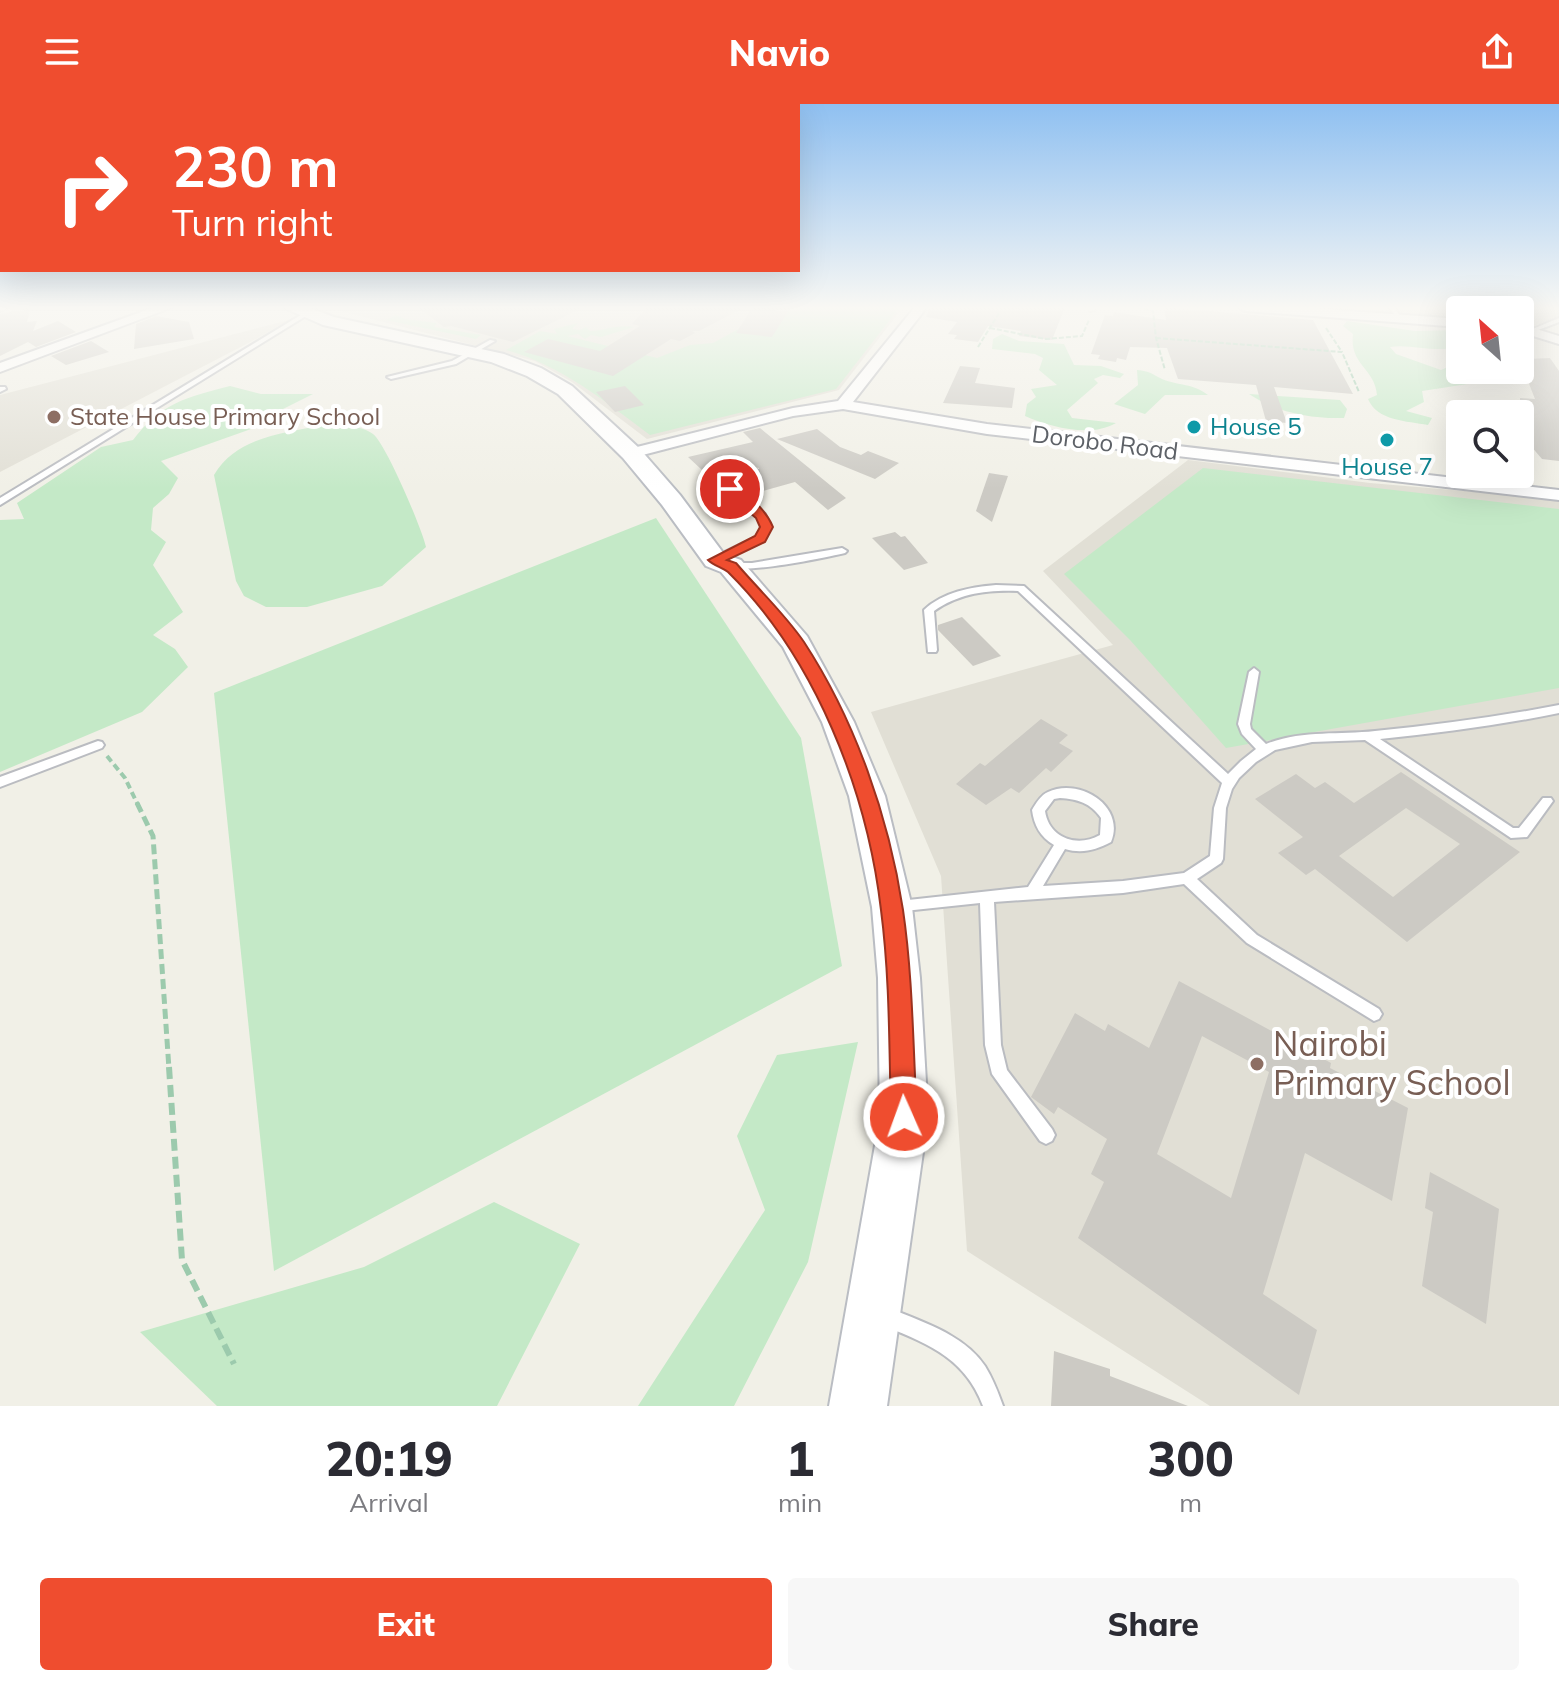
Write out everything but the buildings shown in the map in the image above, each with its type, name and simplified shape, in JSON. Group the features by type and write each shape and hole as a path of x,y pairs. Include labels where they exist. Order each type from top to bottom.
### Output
{"street":[{"path":"524,368 555,383 587,408 631,453 723,563 796,643 838,722 867,796 892,907 899,978 904,1117 858,1406"},
{"path":"843,405 873,368"},
{"name":"Dorobo Road","path":"631,453 793,412 843,405 1017,433 1559,495"}],"lane":[{"path":"0,502 209,368"},
{"path":"391,377 433,368"},
{"path":"723,563 760,539 767,527 762,516 721,480 745,470 754,471"},
{"path":"723,563 752,566 842,551"},
{"path":"932,650 929,610 948,596 986,587 1021,588 1229,782"},
{"path":"1254,672 1244,724 1246,731 1265,751"},
{"path":"892,907 1032,892 1123,887 1187,878 1216,859 1220,814 1229,782 1254,756 1265,751 1298,740 1367,736 1559,709"},
{"path":"1367,736 1511,833 1522,833 1547,801"},
{"path":"0,782 98,745"},
{"path":"1072,793 1084,796 1103,811 1109,829 1098,844 1074,847 1062,843 1042,828 1038,819 1042,802 1050,796 1072,793"},
{"path":"1032,892 1062,843"},
{"path":"1187,878 1252,939 1374,1014"},
{"path":"987,898 993,1045 1000,1074 1046,1135"},
{"path":"874,1312 949,1345 972,1363 987,1385 993,1406"}],"path":[{"path":"1349,368 1359,392"},
{"path":"98,745 125,778 153,836 182,1260 234,1364"}],"shaded area":[{"name":"State House Primary School","path":"105,368 201,368 0,472 0,395"},
{"path":"547,368 856,368 839,390 647,439 572,382"},
{"name":"Nairobi Primary School","path":"1188,460 1370,483 1559,499 1559,1406 1210,1406 967,1251 941,876 871,712 1113,645 1043,571"}],"green space":[{"path":"551,368 853,368 836,389 650,435"},
{"path":"1106,368 1124,374 1120,378 1103,375 1094,379 1098,383 1067,410 1072,418 1116,423 1095,430 1070,429 1025,416 1027,404 1036,397 1031,389 1057,385 1039,370"},
{"path":"1364,368 1446,368 1446,384 1468,384 1422,391 1424,402 1406,411 1432,418 1428,425 1402,421 1378,412 1368,399 1377,395"},
{"path":"1137,370 1197,388 1208,395 1165,395 1145,414 1114,404 1138,385"},
{"path":"230,386 261,394 313,394 283,409 288,416 161,461 178,478 169,494 153,508 151,530 166,542 153,565 183,612 153,635 175,649 188,667 142,712 0,772 0,520 24,519 17,503 101,447 133,440 154,418 176,403"},
{"path":"1249,394 1340,400 1347,409 1344,418 1307,416 1271,406"},
{"path":"324,425 362,429 379,441 403,488 426,547 382,586 307,607 266,607 244,596 236,581 214,475 223,462 248,445 277,434"},
{"path":"1203,468 1559,509 1559,688 1226,748 1130,640 1064,574"},
{"path":"656,518 801,738 842,966 274,1271 214,693"},
{"path":"858,1042 808,1262 734,1406 638,1406 765,1210 737,1136 777,1055"},
{"path":"494,1202 580,1244 497,1406 217,1406 140,1332 364,1267"}],"place":[{"name":"State House Primary School","path":"54,417"},
{"name":"House 5","path":"1194,427"},
{"name":"House 7","path":"1387,440"},
{"name":"Nairobi Primary School","path":"1257,1064"}],"route":[{"path":"730,489 762,516 767,527 760,539 740,551 715,560 731,566 796,643 838,722 867,796 892,907 899,978 904,1117"}]}
